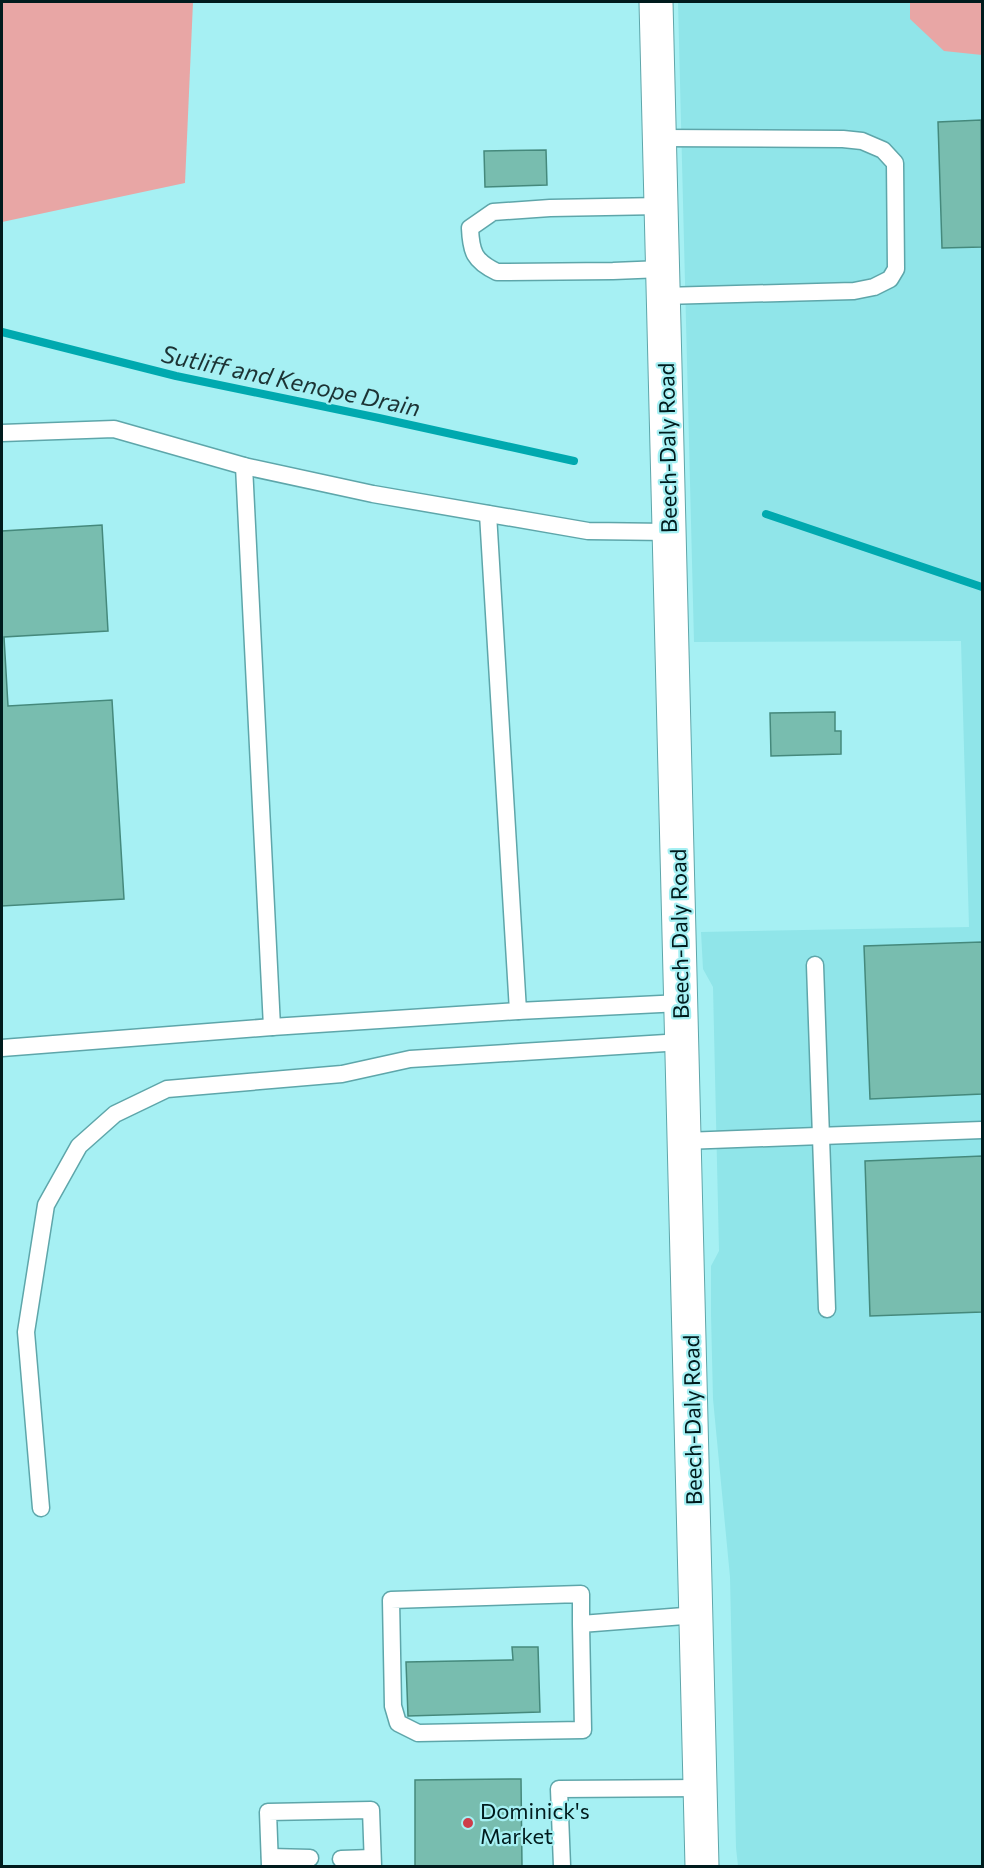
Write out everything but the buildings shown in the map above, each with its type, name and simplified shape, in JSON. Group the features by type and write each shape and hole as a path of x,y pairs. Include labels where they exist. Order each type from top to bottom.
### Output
{"street":[{"name":"Beech-Daly Road","path":"656,2 702,1866"}],"lane":[{"path":"659,138 862,141 883,150 895,163 896,269 890,279 874,287 855,291 663,283 613,271 496,272 483,266 471,248 470,228 493,212 550,208 661,206"},
{"path":"2,432 114,429 244,466 373,494 588,531 669,532"},
{"path":"244,466 272,1027"},
{"path":"488,514 518,1011"},
{"path":"815,965 827,1309"},
{"path":"2,1048 272,1027 681,1003"},
{"path":"41,1508 26,1332 46,1205 79,1146 115,1114 167,1089 342,1074 410,1059 682,1042"},
{"path":"684,1141 982,1130"},
{"path":"580,1594 581,1624 583,1730 418,1733 398,1723 393,1706 391,1600 580,1594"},
{"path":"581,1624 696,1615"},
{"path":"561,1866 559,1789 700,1788"},
{"path":"310,1858 270,1862 268,1812 371,1810 373,1862 341,1859"}],"shaded area":[{"path":"2,2 193,2 185,183 2,222"},
{"path":"678,2 982,2 982,1866 738,1866 730,1577 713,1399 711,1266 719,1251 713,987 703,969 701,932 969,927 961,641 694,642"},
{"path":"910,2 982,2 982,55 944,51 910,19"}],"waterway":[{"name":"Sutliff and Kenope Drain","path":"2,332 176,376 574,461"},
{"name":"Sutliff and Kenope Drain","path":"766,514 982,587"}],"place":[{"name":"Dominick's Market","path":"468,1823"}]}
